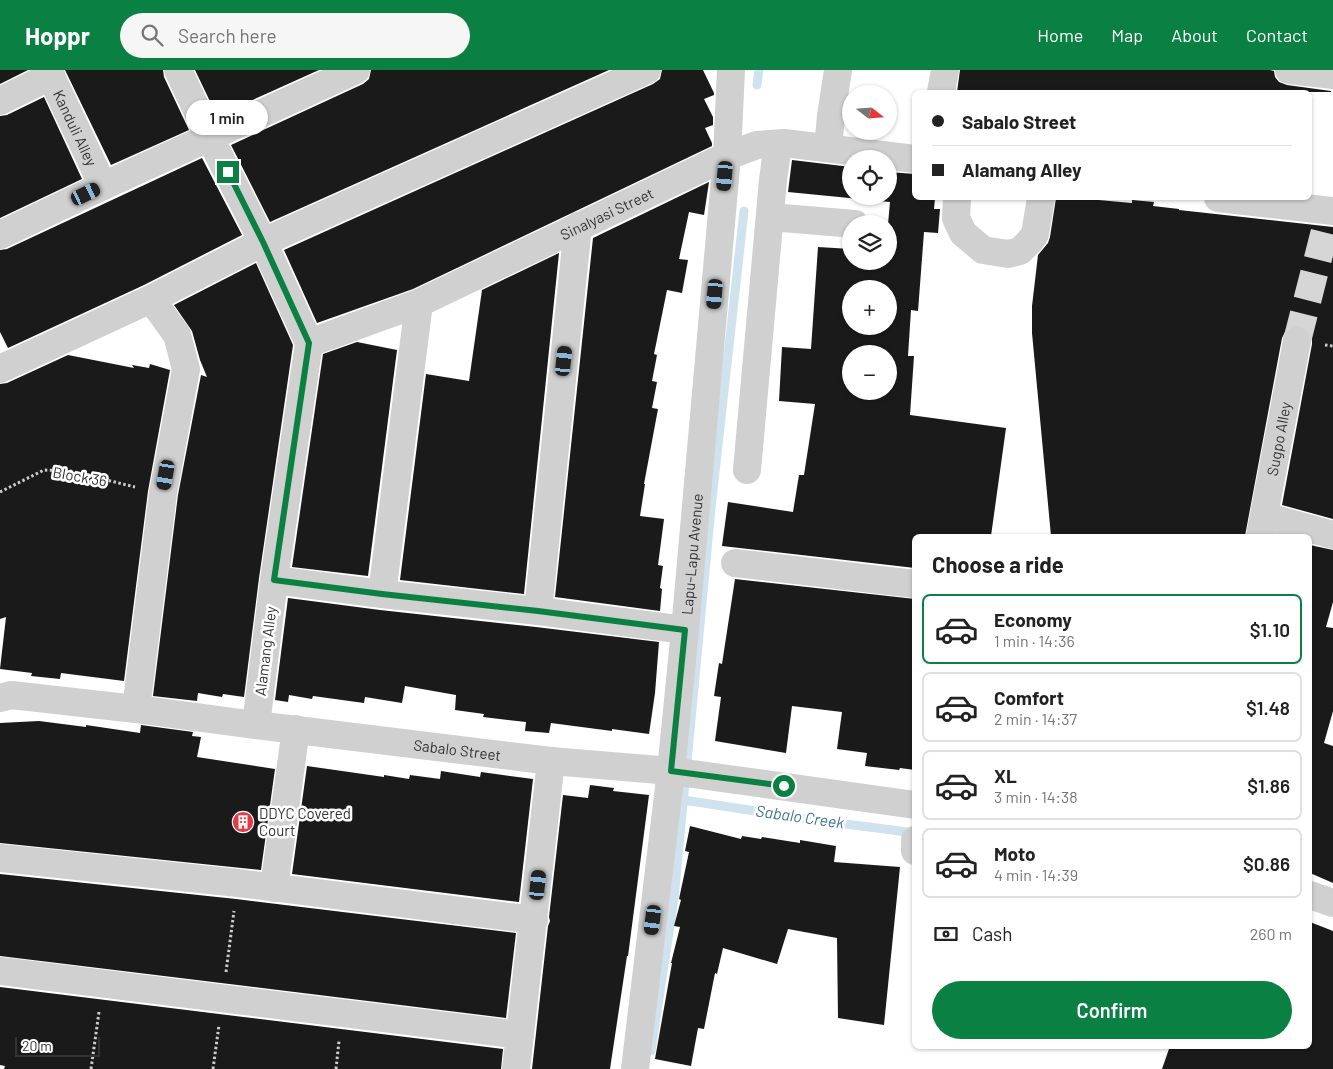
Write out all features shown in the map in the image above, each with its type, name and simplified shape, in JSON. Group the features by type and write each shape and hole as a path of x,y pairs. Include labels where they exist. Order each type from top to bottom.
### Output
{"street":[{"path":"178,70 263,242 309,343"},
{"path":"0,235 356,70"},
{"path":"0,369 150,299 263,242 647,70"},
{"name":"Lapu-Lapu Avenue","path":"635,1069 671,771 685,630 727,156 731,70"},
{"path":"828,148 838,70"},
{"path":"941,90 945,70"},
{"path":"1289,70 1333,76"},
{"path":"0,100 50,73"},
{"name":"Kanduli Alley","path":"50,73 103,186"},
{"name":"Sinalyasi Street","path":"309,343 419,303 727,156 757,146 784,143 912,159"},
{"path":"747,470 773,180 778,144"},
{"path":"957,200 956,218 964,233 983,250 1008,254 1020,251 1030,242 1035,234 1041,200"},
{"path":"1256,200 1332,204"},
{"path":"770,217 842,223"},
{"path":"538,611 578,226"},
{"path":"136,709 163,493 186,369 176,335 150,299"},
{"path":"382,594 419,303"},
{"name":"Sugpo Alley","path":"1262,526 1297,341"},
{"name":"Alamang Alley","path":"256,725 274,580 309,343"},
{"path":"1262,526 1333,535"},
{"path":"735,563 912,584"},
{"path":"274,580 685,630"},
{"name":"Sabalo Street","path":"0,698 11,695 551,761 671,771 912,805"},
{"path":"274,888 296,730"},
{"path":"516,1069 551,761"},
{"path":"0,858 274,888 534,920"},
{"path":"1312,896 1333,904"},
{"path":"0,971 520,1035"}],"path":[{"name":"Block 36","path":"0,492 44,470 70,472 163,493"},
{"path":"91,1069 103,984"}],"building":[{"path":"0,70 28,70 0,84"},
{"path":"65,70 163,70 164,77 189,130 111,165"},
{"path":"195,70 319,70 217,116"},
{"path":"371,70 609,70 270,222 231,145 363,84 369,79"},
{"path":"662,70 703,70 714,93 714,95 704,99 713,117 713,125 705,128 712,146 413,289 317,323 284,250 653,84 660,79"},
{"path":"960,70 1270,70 1274,71 1275,77 1279,82 1287,85 1331,92 1312,92 1312,90 957,90"},
{"path":"44,97 82,179 0,218 0,116 7,115"},
{"path":"202,158 242,235 144,285 8,348 0,332 0,250 7,249"},
{"path":"792,160 842,166 842,197 788,192"},
{"path":"897,173 912,174 912,200 935,200 934,209 940,209 938,233 924,232 918,311 911,310 908,356 914,356 910,415 1006,428 991,534 912,534 912,568 722,546 728,502 793,512 799,475 804,475 815,404 779,401 782,347 811,349 818,247 842,248 842,270 897,270 897,215 889,215 890,205 897,205"},
{"path":"709,182 704,215 689,212 679,259 688,260 682,293 667,290 654,354 657,355 652,381 657,382 652,408 658,409 640,516 664,519 658,565 663,566 660,588 662,589 660,611 555,597 593,238"},
{"path":"1056,200 1098,200 1132,203 1132,200 1154,202 1153,206 1179,210 1333,227 1333,519 1282,505 1312,344 1312,336 1308,330 1299,326 1292,326 1286,330 1282,338 1245,534 1051,534 1032,333 1032,306 1038,255 1048,243"},
{"path":"559,253 524,594 400,580 426,374 469,381 482,290"},
{"path":"256,263 293,345 259,578 244,697 223,694 222,697 198,693 197,701 153,696 178,495 201,375 207,377 192,331 174,305"},
{"path":"357,342 397,350 368,576 292,567 323,354"},
{"path":"68,355 134,368 132,365 149,368 150,364 170,370 148,491 124,681 61,673 60,679 31,676 32,673 0,669 6,617 0,619 0,384 7,383"},
{"path":"1312,545 1333,550 1333,602 1326,627 1333,628 1333,711 1324,743 1333,746 1333,883 1312,874"},
{"path":"735,579 912,599 912,770 865,766 867,753 837,749 842,712 792,706 786,753 715,741 721,697 714,696 719,663 722,664"},
{"path":"288,598 659,642 655,693 649,734 551,723 549,733 525,731 526,722 483,717 484,714 455,710 456,695 405,686 402,703 365,697 364,703 313,696 312,699 289,695 288,702 275,700"},
{"path":"39,721 86,727 86,725 140,733 141,725 193,732 192,736 201,737 197,757 275,769 261,870 0,843 0,723"},
{"path":"307,766 409,779 410,775 440,779 441,771 480,777 481,772 533,779 519,902 292,874"},
{"path":"590,785 614,788 613,791 649,795 628,956 610,1069 532,1069 563,795 588,798"},
{"path":"690,826 741,839 742,836 761,839 762,837 800,843 800,840 836,846 834,862 900,867 884,1025 838,1018 837,938 788,929 777,964 723,948 717,974 715,973 704,1029 698,1028 691,1066 655,1059 671,963 680,927 674,926 681,900 679,899 689,852 685,851"},
{"path":"0,874 236,899 516,933 506,1018 0,956"},
{"path":"1312,923 1333,931 1333,1069 1162,1069 1169,1049 1312,1049"},
{"path":"0,987 503,1049 501,1069 4,1069 5,1066 0,1065"}],"waterway":[{"path":"757,85 759,70"},
{"path":"651,1051 674,899 711,508 744,211"},
{"name":"Sabalo Creek","path":"684,800 912,833"}],"tunnel":[{"path":"1297,341 1330,211"}],"place":[{"name":"DDYC Covered Court","path":"243,822"}],"route":[{"path":"228,172 263,242 309,343 274,580 685,630 671,771 784,786"}]}
